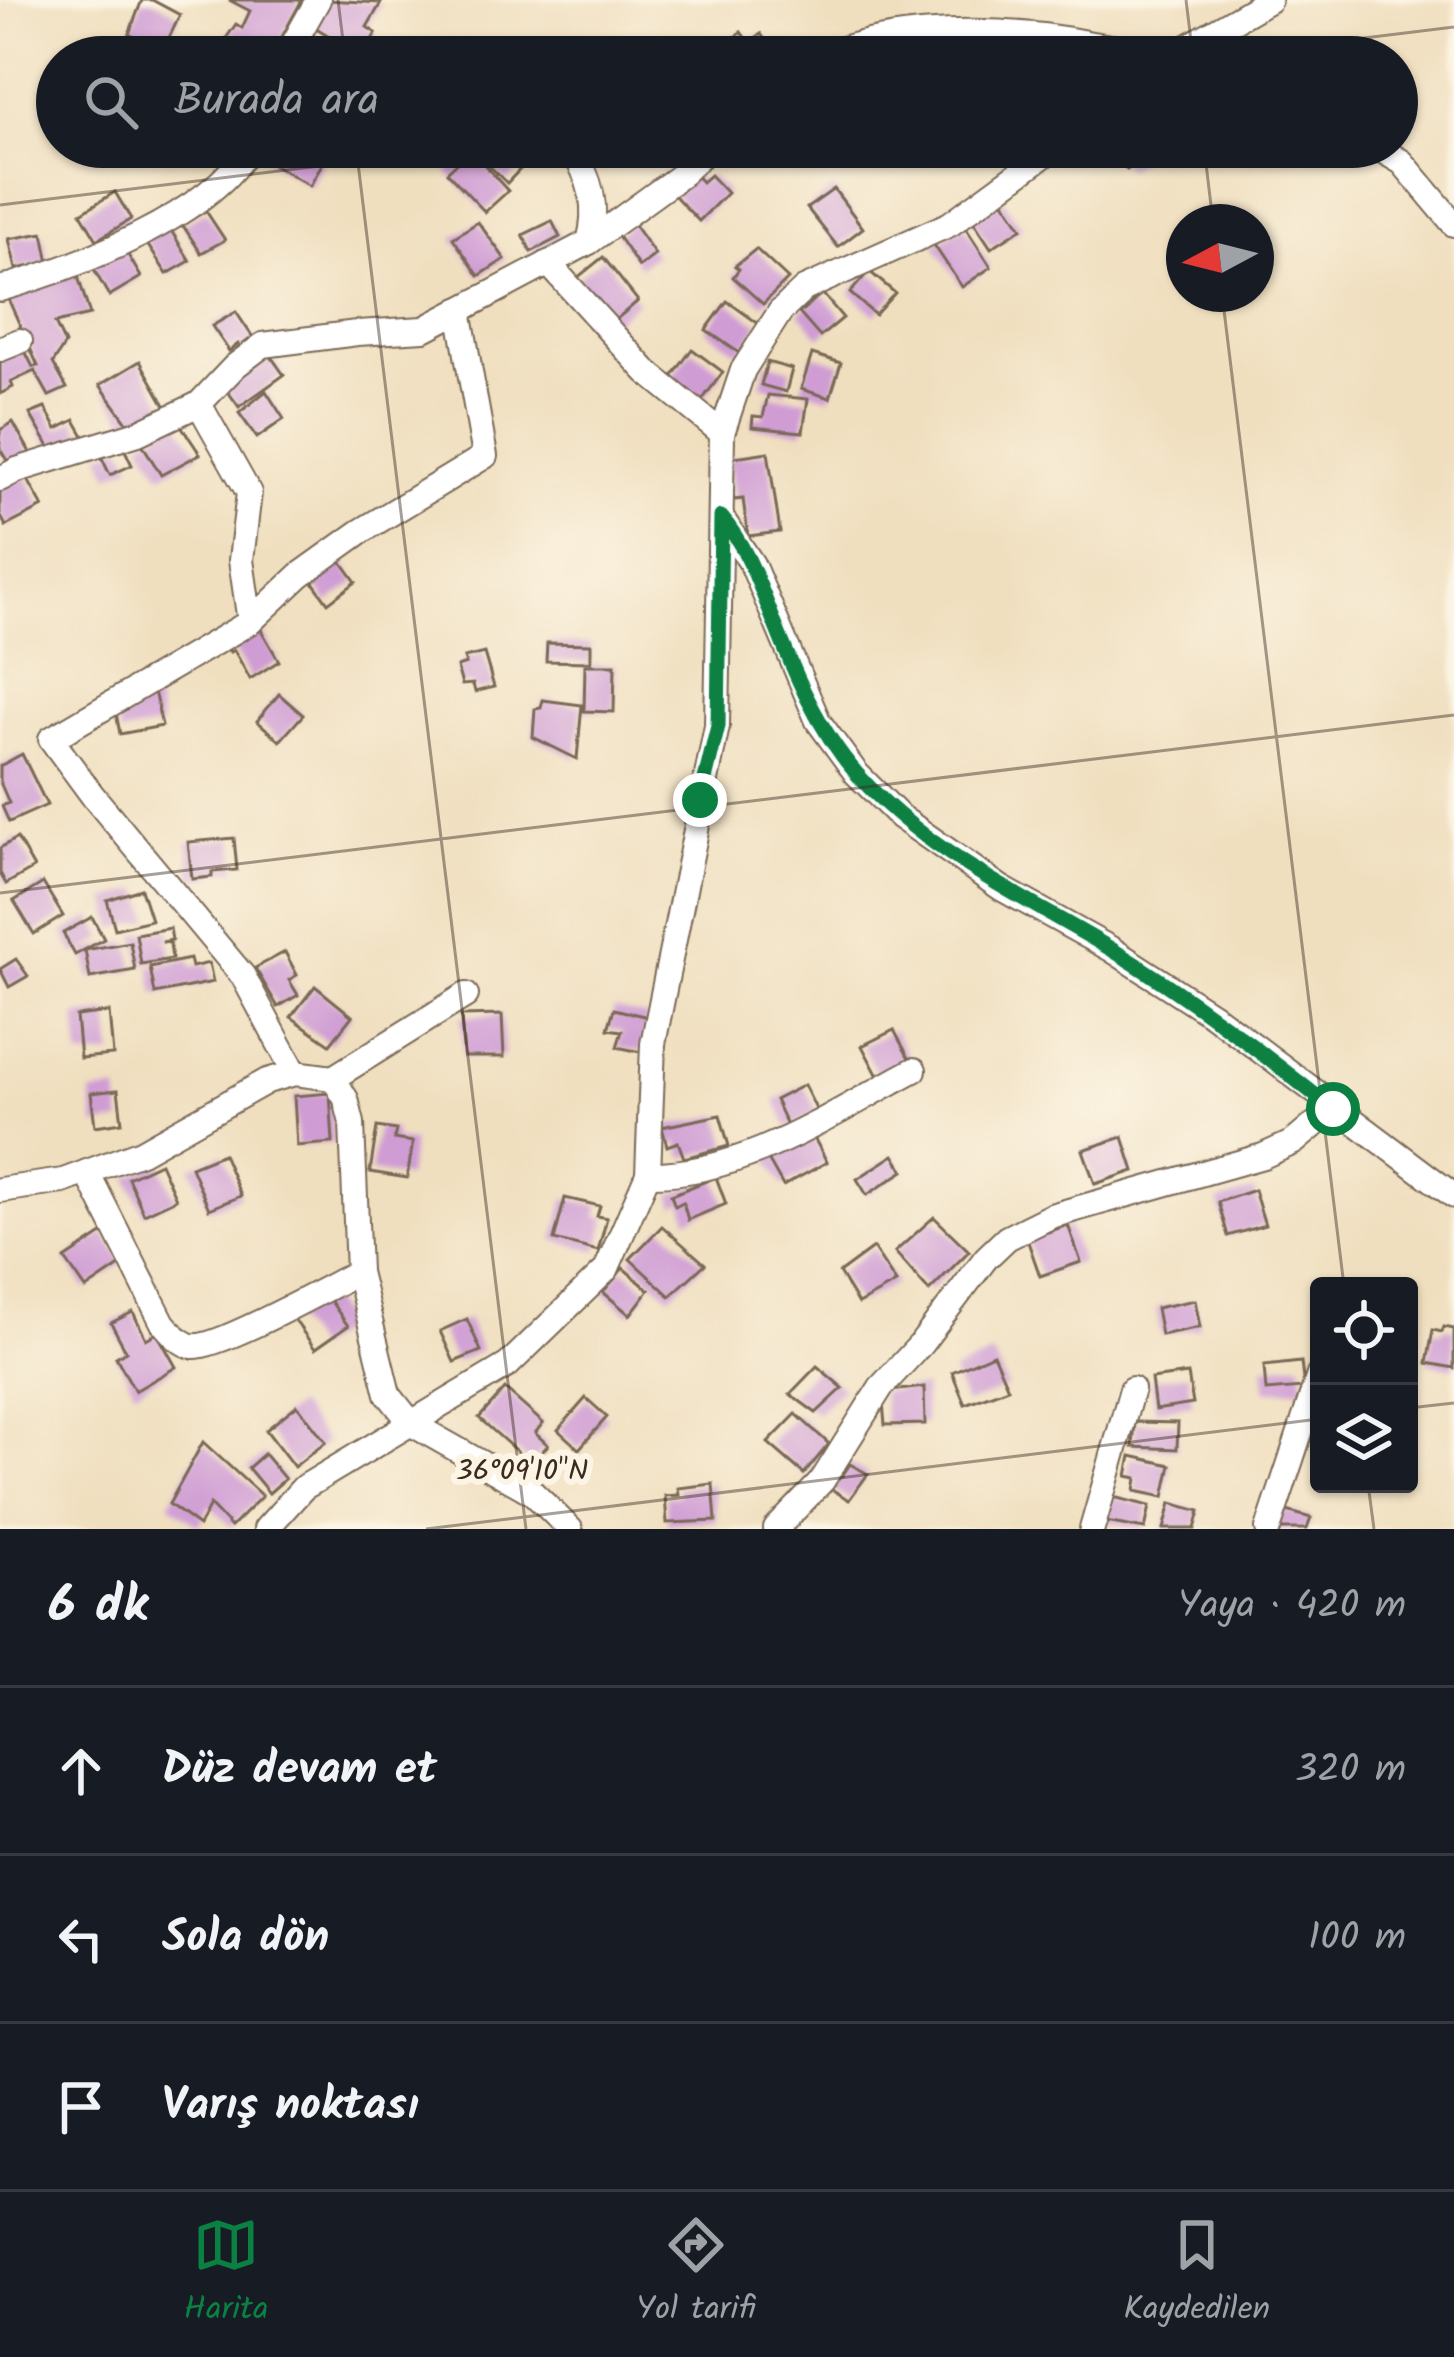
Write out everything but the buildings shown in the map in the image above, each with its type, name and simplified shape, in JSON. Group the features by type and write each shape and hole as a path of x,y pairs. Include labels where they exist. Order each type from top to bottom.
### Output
{"street":[{"path":"298,36 318,0"},
{"path":"1215,36 1269,0"},
{"path":"928,36 1043,36"},
{"path":"0,290 89,261 160,221 236,168"},
{"path":"583,168 595,222 589,242"},
{"path":"0,478 138,433 199,404 263,345 424,329 589,242 688,168"},
{"path":"266,1529 303,1488 508,1365 606,1270 648,1174 653,1044 718,726 722,433 742,370 780,312 804,289 950,224 1026,168"},
{"path":"1406,168 1454,224"},
{"path":"548,263 646,372 722,433"},
{"path":"296,1073 243,976 51,739 250,622 300,574 485,456 459,310"},
{"path":"199,404 249,493 241,560 250,622"},
{"path":"721,517 752,564 818,721 856,772 900,817 1001,888 1111,949 1213,1015 1454,1196"},
{"path":"0,1190 63,1181 141,1152 267,1082 296,1073 333,1078 466,995"},
{"path":"648,1174 684,1174 753,1153 914,1070"},
{"path":"333,1078 346,1099 352,1123 358,1272 388,1394 412,1424 532,1492 570,1529"},
{"path":"776,1529 822,1481 881,1387 1007,1238 1051,1216 1263,1156 1294,1142 1333,1109"},
{"path":"87,1172 163,1323 195,1348 358,1272"},
{"path":"1268,1529 1316,1385"},
{"path":"1093,1529 1132,1389"}],"route":[{"path":"700,800 718,726 721,517 752,564 818,721 856,772 900,817 1001,888 1111,949 1213,1015 1333,1109"}]}
